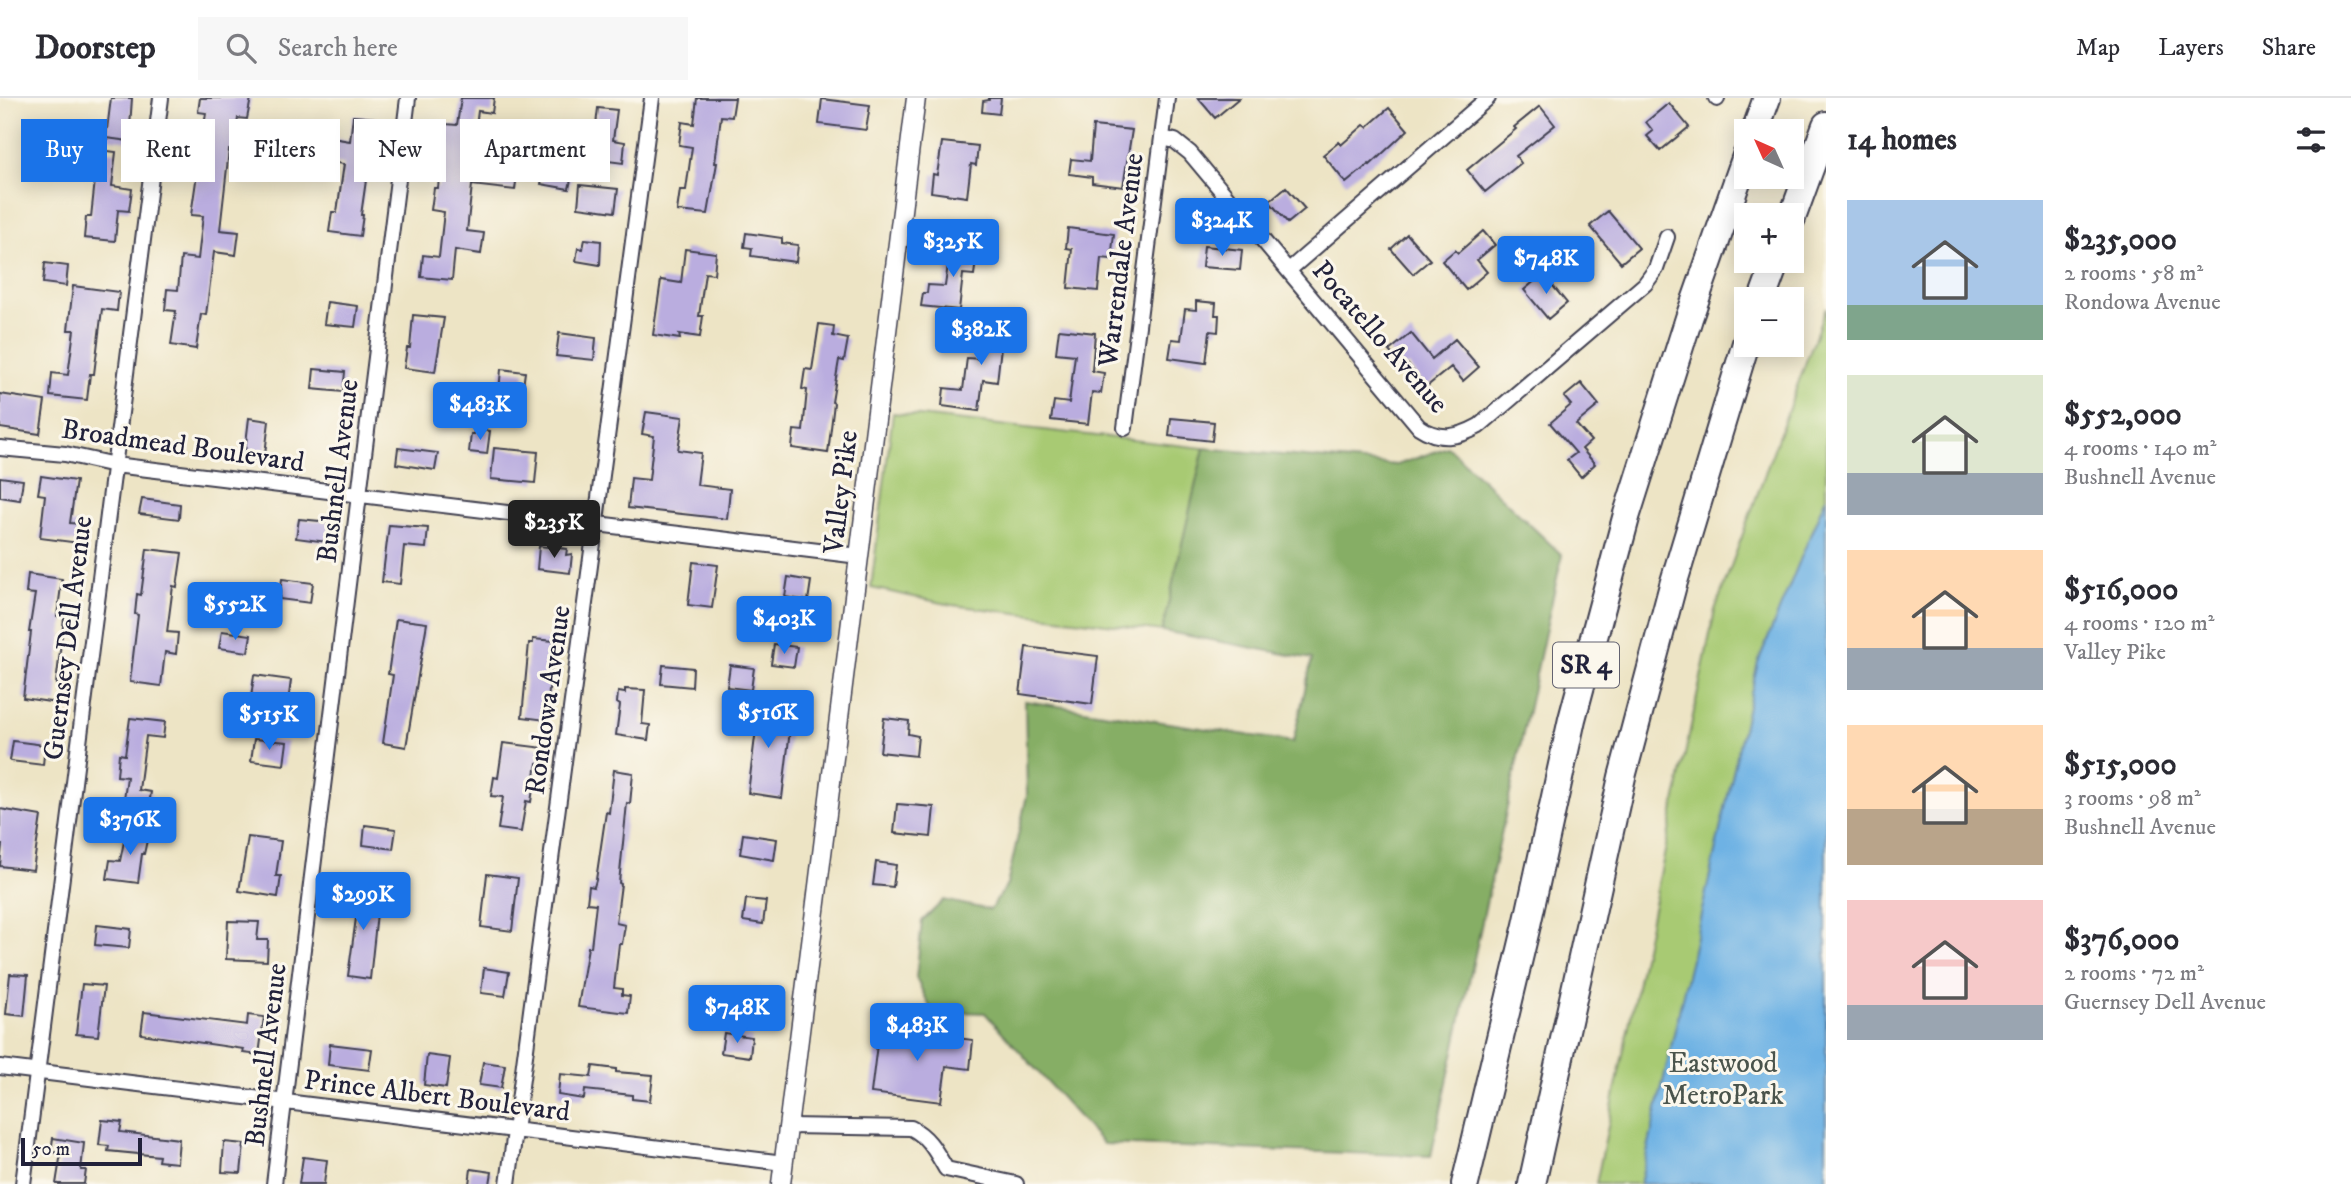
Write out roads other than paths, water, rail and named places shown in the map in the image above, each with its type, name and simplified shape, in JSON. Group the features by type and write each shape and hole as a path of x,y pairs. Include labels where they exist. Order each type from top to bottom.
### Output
{"highway":[{"path":"1759,119 1767,98"},
{"path":"1797,203 1826,125"},
{"name":"SR 4","path":"1465,1184 1527,925 1572,719 1620,539 1689,318 1734,189"},
{"name":"SR 4","path":"1532,1184 1622,777 1673,585 1742,357"}],"street":[{"name":"Guernsey Dell Avenue","path":"23,1184 161,98"},
{"name":"Bushnell Avenue","path":"274,1184 408,98"},
{"name":"Rondowa Avenue","path":"508,1184 652,98"},
{"name":"Valley Pike","path":"781,1184 916,98"},
{"name":"Warrendale Avenue","path":"1125,428 1167,98"},
{"path":"1289,270 1488,98"},
{"name":"Pocatello Avenue","path":"1162,138 1175,141 1190,153 1419,427 1439,437 1465,434 1479,426 1646,284 1656,269 1667,237"},
{"name":"Broadmead Boulevard","path":"0,448 43,451 115,465 859,556"},
{"name":"Prince Albert Boulevard","path":"0,1067 784,1163"},
{"path":"788,1126 911,1128 929,1141 946,1169 1016,1184"}],"water":[{"name":"Eastwood MetroPark","path":"1826,497 1826,1184 1640,1184 1758,662"}]}
